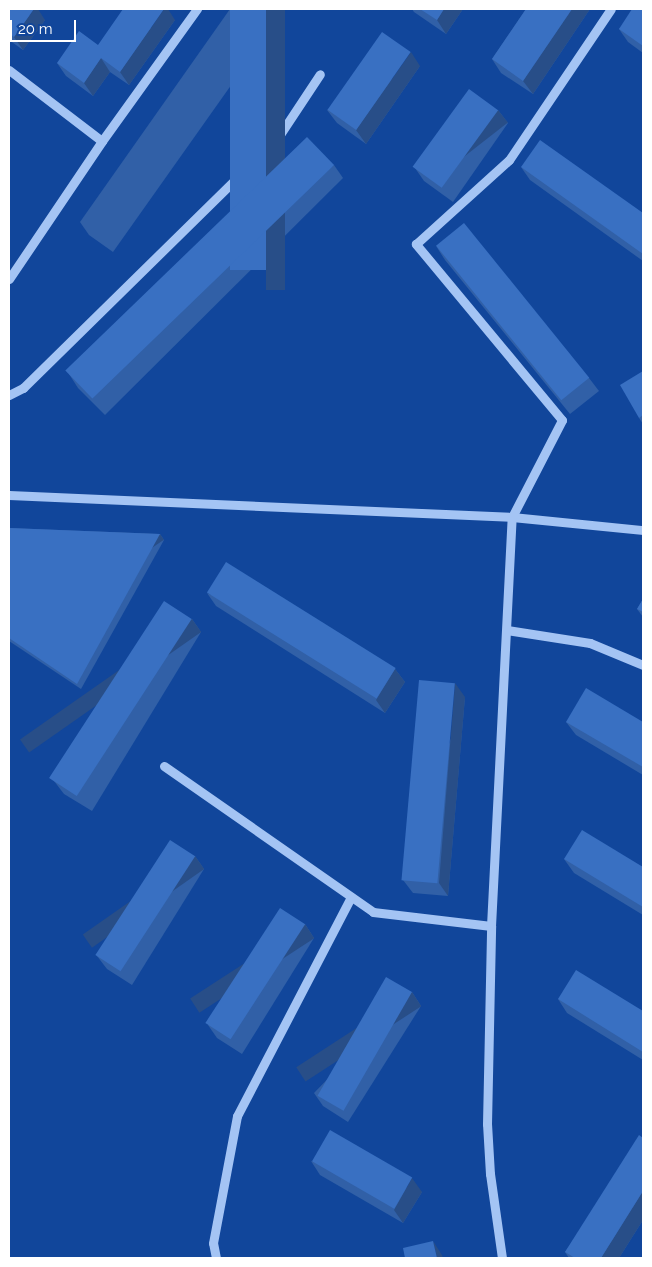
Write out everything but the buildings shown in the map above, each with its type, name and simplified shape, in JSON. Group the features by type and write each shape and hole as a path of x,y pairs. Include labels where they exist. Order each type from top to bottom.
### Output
{"street":[{"path":"9,279 102,141 197,9"},
{"path":"502,1258 490,1174 487,1124 491,926 512,517 562,420 416,244 509,160 611,9"},
{"path":"9,70 102,141"},
{"path":"9,395 23,388 279,136 320,74"},
{"path":"9,495 512,517 643,530"},
{"path":"507,630 590,643 643,666"},
{"path":"164,766 373,912 491,926"},
{"path":"216,1258 212,1244 237,1116 351,897"}]}
